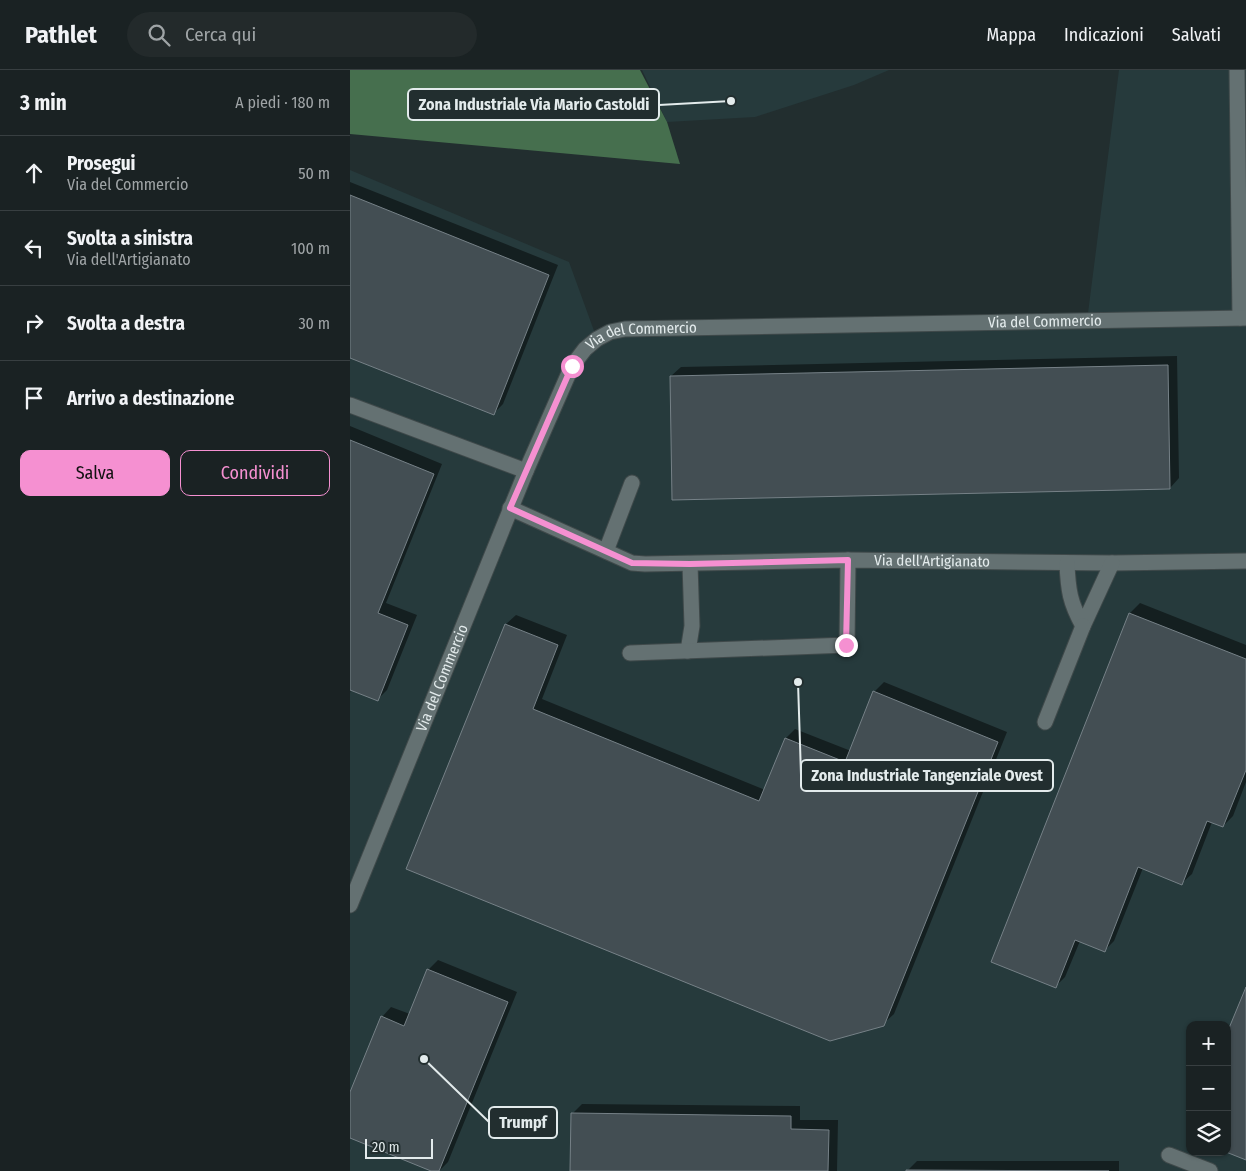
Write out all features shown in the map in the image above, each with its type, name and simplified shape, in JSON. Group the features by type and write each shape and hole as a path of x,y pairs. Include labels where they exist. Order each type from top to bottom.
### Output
{"street":[{"path":"1237,70 1243,318"},
{"name":"Via del Commercio","path":"350,905 356,873 572,366 585,349 610,332 635,329 1243,318"},
{"path":"350,405 526,471"},
{"path":"606,551 632,483"},
{"name":"Via dell'Artigianato","path":"510,508 632,563 690,564 848,560 1067,563 1246,561"},
{"path":"630,653 846,645 848,560"},
{"path":"1067,563 1068,592 1072,606 1083,626"},
{"path":"1045,722 1083,626 1112,563"},
{"path":"688,651 692,626 690,564"},
{"path":"1169,1155 1210,1171"}],"shaded area":[{"path":"642,70 889,70 854,85 755,117 667,122"},
{"path":"1119,70 1246,70 1246,1171 350,1171 350,170 569,262 597,339 610,332 1087,321"}],"green space":[{"path":"350,70 640,70 667,122 680,164 350,134"}],"building":[{"path":"350,195 549,275 494,415 350,358"},
{"path":"1168,365 1170,489 672,500 670,376"},
{"path":"350,440 434,474 378,613 408,625 378,701 350,690"},
{"path":"1129,613 1246,659 1246,770 1223,827 1207,821 1182,885 1138,867 1105,952 1075,940 1056,988 991,962"},
{"path":"505,624 558,645 533,709 759,801 785,738 845,762 873,691 998,742 884,1026 830,1041 406,869"},
{"path":"427,969 508,1002 439,1171 431,1171 350,1138 350,1092 381,1016 404,1026"},
{"path":"1246,987 1246,1160 1231,1154 1231,1023"},
{"path":"571,1113 791,1116 791,1129 829,1130 828,1171 570,1171"},
{"path":"906,1170 1109,1171 906,1171"}],"place":[{"name":"Zona Industriale Via Mario Castoldi","path":"731,101"},
{"name":"Zona Industriale Tangenziale Ovest","path":"798,682"},
{"name":"Trumpf","path":"424,1059"}],"route":[{"path":"572,366 510,508 632,563 690,564 848,560 846,645"}]}
